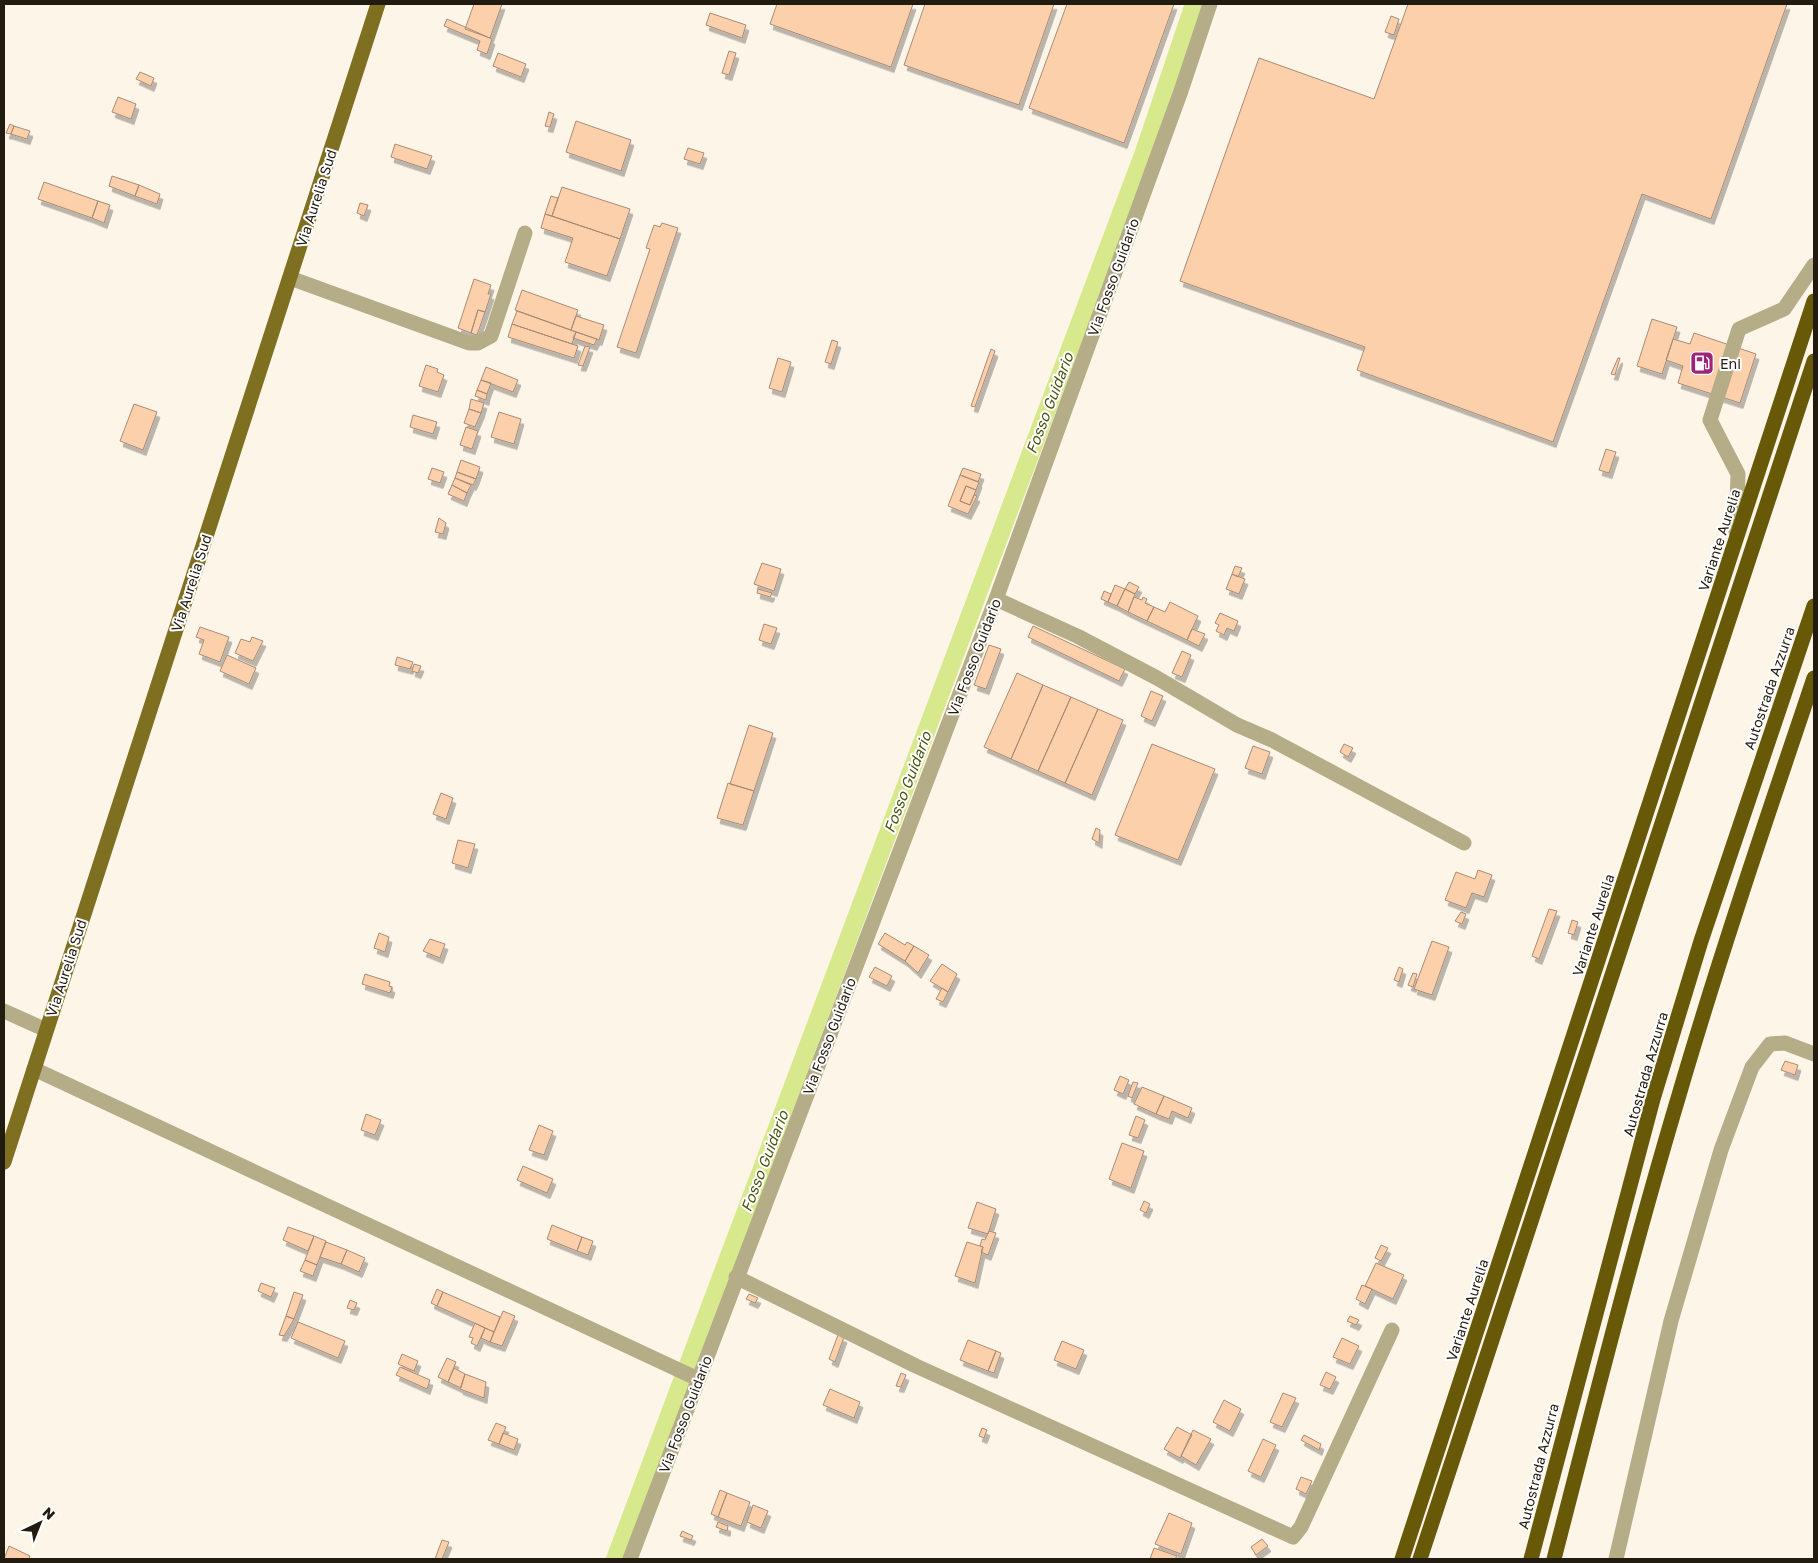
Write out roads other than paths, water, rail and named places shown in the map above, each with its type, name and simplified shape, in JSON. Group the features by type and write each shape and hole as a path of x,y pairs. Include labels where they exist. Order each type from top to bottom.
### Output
{"highway":[{"name":"Variante Aurelia","path":"1402,1559 1814,301"},
{"path":"1420,1559 1814,361"},
{"name":"Autostrada Azzurra","path":"1531,1559 1593,1318 1656,1090 1704,932 1814,606"},
{"path":"1554,1559 1611,1338 1678,1096 1751,862 1814,678"}],"main road":[{"name":"Via Aurelia Sud","path":"4,1162 378,4"}],"street":[{"name":"Via Fosso Guidario","path":"630,1559 696,1378 996,600 1181,92 1210,4"},
{"path":"290,278 469,343 478,344 491,336 525,233"},
{"path":"1736,538 1738,474 1710,420 1739,330 1784,309 1814,265"},
{"path":"996,600 1077,636 1157,678 1237,725 1272,740 1464,843"},
{"path":"4,1011 46,1030"},
{"path":"1616,1559 1671,1321 1721,1150 1752,1067 1770,1044 1785,1043 1814,1054"},
{"path":"34,1069 696,1378"},
{"path":"736,1277 916,1366 1293,1536 1301,1526 1392,1330"}],"waterway":[{"name":"Fosso Guidario","path":"615,1559 1144,152 1194,4"}],"place":[{"name":"Eni","path":"1702,363"}]}
